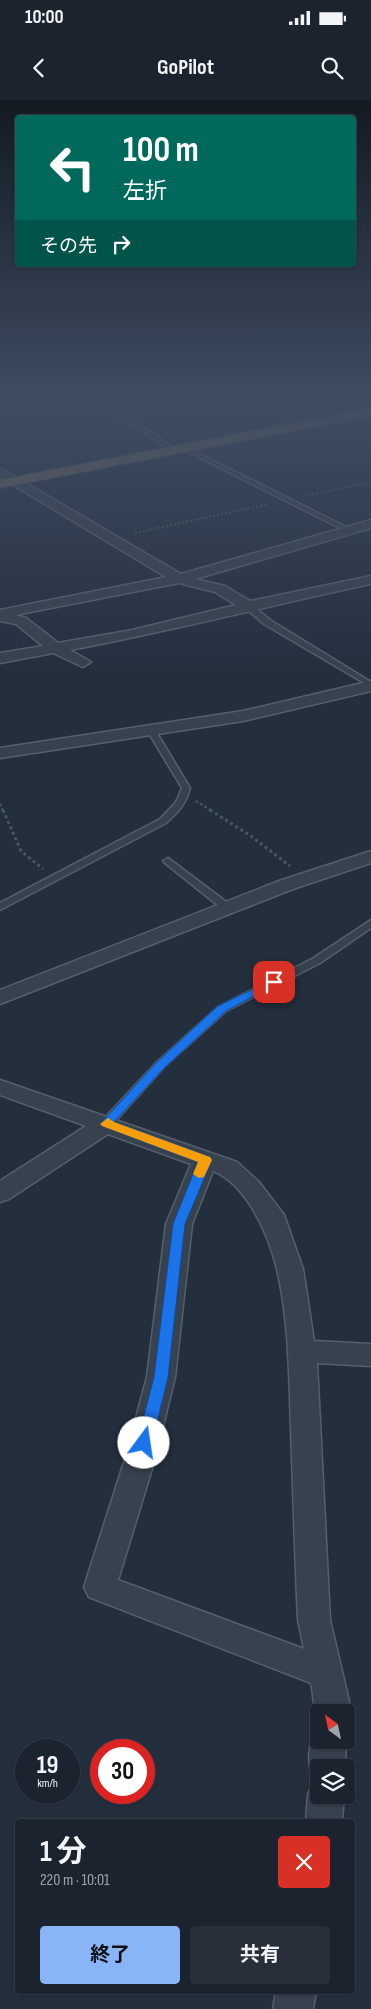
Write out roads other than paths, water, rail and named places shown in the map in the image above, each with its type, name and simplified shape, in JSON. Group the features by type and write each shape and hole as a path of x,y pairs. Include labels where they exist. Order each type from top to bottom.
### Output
{"street":[{"path":"27,493 179,579 220,589 248,606"},
{"path":"0,615 179,579 371,524"},
{"path":"348,530 371,532"},
{"path":"0,658 132,634 248,606 371,580"},
{"path":"0,615 21,621 55,648 83,662"},
{"path":"0,753 266,712 371,686"},
{"path":"0,998 306,878 371,857"},
{"path":"0,1087 228,1168 250,1188 272,1215 290,1269 302,1352 314,1620 332,1704"},
{"path":"0,1193 106,1124"},
{"path":"205,1160 179,1224 161,1377 140,1459 100,1587 325,1673"},
{"path":"302,1352 371,1355"},
{"path":"324,1819 325,1804"},
{"path":"293,2009 296,1994"}],"lane":[{"path":"272,493 348,530"},
{"path":"248,606 267,622 371,686"},
{"path":"0,907 163,821 175,810 184,796 186,788 151,730"},
{"path":"168,861 229,908"},
{"path":"106,1124 160,1065 222,1009 316,961 371,923"}]}
